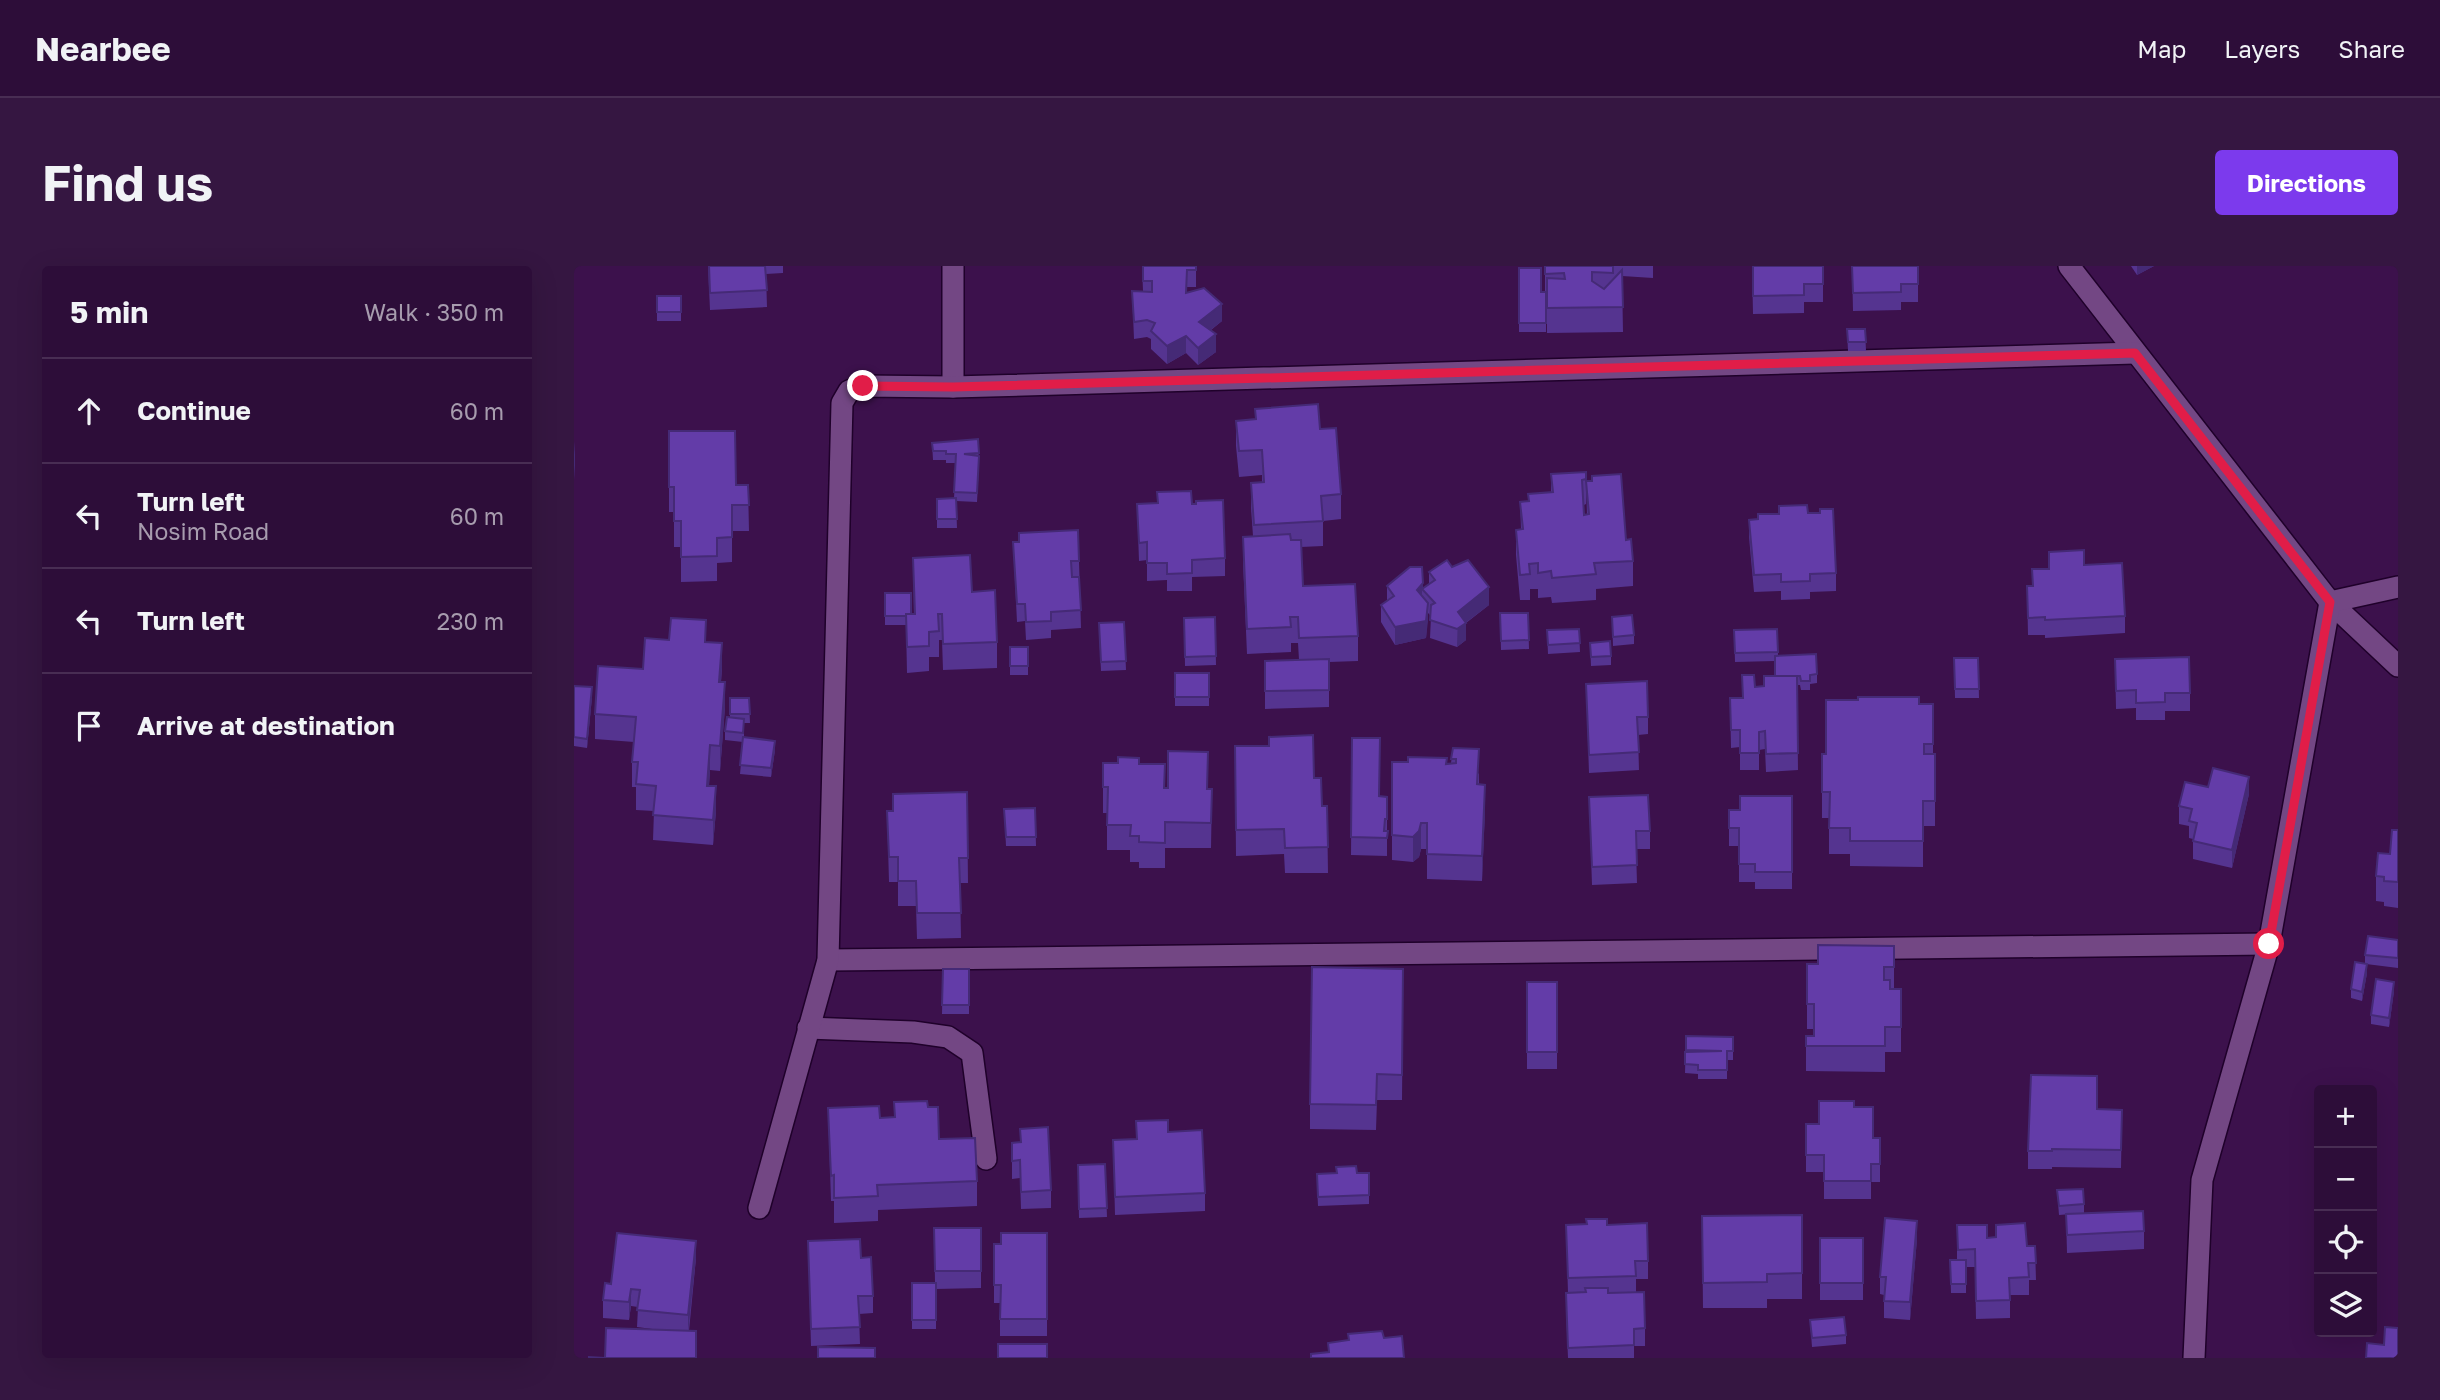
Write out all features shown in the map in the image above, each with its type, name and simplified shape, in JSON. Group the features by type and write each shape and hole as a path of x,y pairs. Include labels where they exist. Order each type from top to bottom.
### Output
{"street":[{"path":"953,266 953,387"},
{"path":"2069,266 2330,602 2398,666"},
{"path":"759,1208 828,960 842,403 849,390 863,386 953,387 2135,353"},
{"path":"2330,602 2398,587"},
{"path":"2194,1358 2202,1180 2269,944 2330,602"},
{"path":"828,960 2269,944"},
{"path":"808,1028 913,1032 948,1037 972,1053 986,1159"}],"building":[{"path":"709,266 765,266 767,290 710,293"},
{"path":"1143,266 1196,266 1196,270 1187,270 1186,293 1204,288 1222,304 1199,322 1216,334 1198,348 1186,336 1167,346 1151,331 1155,323 1147,320 1134,322 1132,291 1152,292 1152,281 1143,281"},
{"path":"1545,266 1613,266 1613,273 1592,272 1592,281 1604,289 1622,270 1623,307 1547,308 1547,278 1565,279 1564,273 1545,274"},
{"path":"1753,266 1823,266 1823,284 1804,284 1804,295 1753,296"},
{"path":"1852,266 1918,266 1918,284 1901,284 1901,292 1853,293"},
{"path":"1519,268 1541,268 1541,292 1546,292 1546,323 1519,323"},
{"path":"657,296 681,296 681,312 657,312"},
{"path":"1847,329 1865,329 1866,342 1848,342"},
{"path":"1318,404 1320,429 1336,428 1341,494 1321,496 1323,521 1254,525 1251,483 1264,482 1262,450 1239,451 1236,421 1256,419 1255,409"},
{"path":"669,431 735,431 736,485 748,485 749,505 732,505 732,537 717,538 717,556 681,557 681,521 674,521 674,487 669,487"},
{"path":"978,439 979,453 964,454 979,456 977,493 954,492 956,454 933,451 932,443"},
{"path":"1586,472 1586,479 1582,480 1584,515 1589,514 1586,481 1592,481 1592,476 1621,474 1626,540 1631,539 1633,561 1594,563 1596,574 1552,578 1551,571 1538,573 1538,563 1529,564 1530,574 1520,575 1516,530 1523,529 1520,502 1529,501 1528,494 1553,492 1551,474"},
{"path":"1191,491 1192,504 1196,504 1196,501 1223,500 1225,558 1192,560 1192,573 1167,574 1167,563 1147,563 1147,542 1139,543 1137,504 1158,503 1157,492"},
{"path":"956,498 957,519 937,519 937,499"},
{"path":"1807,505 1808,513 1833,509 1836,573 1810,574 1810,581 1781,582 1781,574 1754,575 1749,520 1758,519 1758,514 1779,514 1779,506"},
{"path":"1078,530 1079,561 1071,561 1072,577 1079,577 1081,610 1051,612 1051,621 1026,622 1025,604 1017,604 1013,542 1019,542 1019,533"},
{"path":"1290,534 1291,540 1301,540 1303,586 1355,584 1358,636 1299,638 1298,617 1290,617 1291,627 1247,629 1243,537"},
{"path":"2084,550 2084,565 2122,563 2125,616 2045,620 2045,617 2028,618 2027,586 2033,586 2032,569 2049,569 2049,552"},
{"path":"970,555 972,592 995,590 997,642 943,644 942,614 938,614 939,631 929,632 929,646 907,647 906,614 915,614 913,558"},
{"path":"1447,560 1452,567 1468,560 1489,587 1458,612 1466,623 1457,629 1430,620 1431,605 1435,603 1422,589 1435,580 1429,572"},
{"path":"1410,567 1422,567 1423,583 1417,590 1428,603 1426,621 1395,627 1381,605 1394,596 1387,586"},
{"path":"885,593 911,593 911,614 885,616"},
{"path":"1500,613 1528,613 1529,640 1501,641"},
{"path":"1632,615 1634,635 1613,637 1612,617"},
{"path":"1215,617 1216,656 1185,657 1184,618"},
{"path":"671,618 706,620 705,642 722,643 719,682 725,682 720,746 710,745 707,786 716,786 713,820 653,815 656,786 636,784 638,762 632,762 636,717 595,714 598,666 643,669 645,638 669,640"},
{"path":"1124,622 1126,661 1101,662 1099,623"},
{"path":"1579,629 1580,643 1548,645 1547,630"},
{"path":"1777,629 1778,652 1735,653 1734,630"},
{"path":"1610,641 1611,656 1591,657 1590,643"},
{"path":"1010,647 1028,647 1028,666 1010,666"},
{"path":"1816,654 1817,674 1810,675 1810,681 1801,681 1800,676 1775,676 1775,656"},
{"path":"2189,657 2190,693 2165,693 2165,702 2136,703 2136,690 2116,691 2115,659"},
{"path":"1954,658 1978,658 1979,689 1955,689"},
{"path":"1329,659 1329,690 1265,691 1265,661"},
{"path":"1175,673 1209,673 1209,697 1175,697"},
{"path":"1742,675 1754,675 1755,687 1764,686 1764,676 1797,676 1798,753 1766,754 1765,731 1759,732 1759,753 1740,753 1740,730 1731,730 1730,698 1743,698"},
{"path":"1647,681 1648,717 1637,717 1639,752 1589,755 1586,684"},
{"path":"574,686 592,687 587,739 574,737"},
{"path":"1858,697 1919,697 1919,704 1933,704 1933,744 1924,744 1924,754 1935,754 1935,801 1923,801 1923,841 1850,841 1850,828 1829,828 1830,792 1822,792 1822,754 1826,754 1826,700 1858,700"},
{"path":"730,698 749,698 750,714 730,714"},
{"path":"727,717 744,719 743,733 725,731"},
{"path":"1313,735 1314,778 1321,778 1322,806 1327,806 1328,847 1285,848 1284,829 1236,830 1235,746 1269,746 1269,737"},
{"path":"743,737 775,741 771,768 740,765"},
{"path":"1352,738 1380,738 1379,796 1387,797 1384,831 1388,831 1387,838 1351,837"},
{"path":"1453,748 1479,749 1477,784 1485,785 1482,856 1427,854 1427,823 1421,823 1419,831 1413,837 1392,835 1392,762 1408,762 1408,757 1447,758 1446,764 1456,763 1456,759 1451,759"},
{"path":"1168,751 1208,752 1207,789 1212,789 1211,823 1165,822 1165,843 1139,842 1139,836 1130,836 1131,825 1107,825 1108,787 1103,787 1103,763 1118,763 1118,757 1139,758 1139,764 1165,764 1164,788 1168,788"},
{"path":"2213,768 2249,777 2232,850 2193,841 2197,823 2189,821 2192,809 2179,806 2185,782 2208,787"},
{"path":"967,792 968,858 959,858 961,913 917,913 916,881 898,881 898,857 889,857 887,811 893,811 893,794"},
{"path":"1648,795 1650,831 1636,831 1637,865 1592,867 1589,797"},
{"path":"1740,796 1792,796 1792,872 1755,872 1755,864 1739,864 1739,828 1729,828 1729,810 1740,810"},
{"path":"1035,808 1036,837 1006,837 1004,809"},
{"path":"2392,830 2398,830 2398,882 2384,881 2384,877 2376,876 2378,853 2390,854"},
{"path":"2368,936 2398,940 2398,958 2365,955"},
{"path":"1818,945 1894,946 1894,967 1884,967 1884,980 1890,980 1890,989 1901,989 1901,1027 1885,1027 1885,1046 1806,1046 1806,1036 1814,1036 1814,1004 1807,1004 1807,964 1818,964"},
{"path":"2355,962 2367,964 2362,992 2351,989"},
{"path":"1312,967 1403,969 1402,1075 1377,1074 1376,1105 1310,1104"},
{"path":"943,969 969,969 969,1005 942,1005"},
{"path":"2376,979 2394,982 2389,1018 2371,1015"},
{"path":"1527,982 1557,982 1557,1052 1527,1052"},
{"path":"1686,1036 1733,1037 1733,1051 1727,1051 1727,1070 1698,1070 1698,1065 1685,1064 1685,1052 1722,1051 1686,1050"},
{"path":"2031,1075 2097,1076 2097,1109 2122,1110 2121,1150 2028,1151"},
{"path":"927,1101 928,1107 938,1107 939,1139 975,1138 977,1181 877,1185 878,1196 834,1198 828,1108 879,1106 880,1118 895,1117 894,1102"},
{"path":"1819,1101 1854,1101 1854,1107 1873,1107 1873,1138 1880,1138 1880,1164 1871,1164 1871,1181 1824,1181 1824,1155 1806,1155 1806,1124 1819,1124"},
{"path":"1168,1120 1168,1132 1202,1130 1205,1193 1115,1197 1113,1140 1137,1139 1136,1121"},
{"path":"1048,1127 1051,1190 1021,1192 1020,1160 1012,1161 1012,1143 1021,1142 1020,1129"},
{"path":"1105,1164 1107,1208 1079,1209 1078,1165"},
{"path":"1356,1166 1357,1173 1369,1173 1369,1195 1318,1197 1317,1174 1337,1173 1336,1167"},
{"path":"2083,1189 2084,1204 2059,1206 2057,1190"},
{"path":"2143,1211 2144,1231 2067,1235 2066,1214"},
{"path":"1802,1215 1802,1273 1767,1274 1767,1282 1703,1283 1702,1216"},
{"path":"1885,1218 1917,1221 1910,1302 1884,1301 1886,1277 1880,1277"},
{"path":"1586,1219 1607,1219 1607,1225 1647,1223 1648,1261 1635,1261 1636,1276 1568,1278 1566,1225 1587,1224"},
{"path":"2025,1223 2027,1246 2035,1246 2036,1263 2028,1263 2029,1277 2009,1278 2010,1300 1976,1301 1975,1249 1958,1250 1957,1225 1987,1225 1987,1238 1996,1237 1996,1225"},
{"path":"934,1228 981,1228 981,1271 935,1271"},
{"path":"617,1233 696,1241 688,1315 637,1310 640,1290 631,1289 629,1302 603,1300 605,1283 611,1284"},
{"path":"1001,1233 1047,1233 1047,1319 1000,1319 1001,1285 994,1285 994,1244 1001,1244"},
{"path":"1820,1238 1863,1238 1863,1283 1820,1283"},
{"path":"860,1239 861,1258 871,1257 873,1296 858,1296 860,1327 811,1329 808,1241"},
{"path":"1950,1260 1966,1260 1966,1284 1951,1284"},
{"path":"912,1283 936,1283 936,1320 912,1320"},
{"path":"1585,1288 1608,1288 1608,1293 1644,1292 1645,1328 1634,1329 1634,1345 1568,1348 1566,1293 1586,1292"},
{"path":"1844,1317 1846,1335 1812,1338 1810,1320"},
{"path":"2385,1327 2398,1328 2398,1358 2366,1358 2367,1343 2384,1345"},
{"path":"606,1328 696,1331 696,1358 605,1358"},
{"path":"1382,1331 1384,1338 1402,1336 1404,1358 1311,1358 1311,1354 1329,1352 1328,1343 1349,1340 1348,1334"},
{"path":"998,1344 1047,1344 1047,1358 998,1358"},
{"path":"818,1347 875,1348 875,1358 818,1358"}],"route":[{"path":"863,386 953,387 2135,353 2330,602 2269,944"}]}
